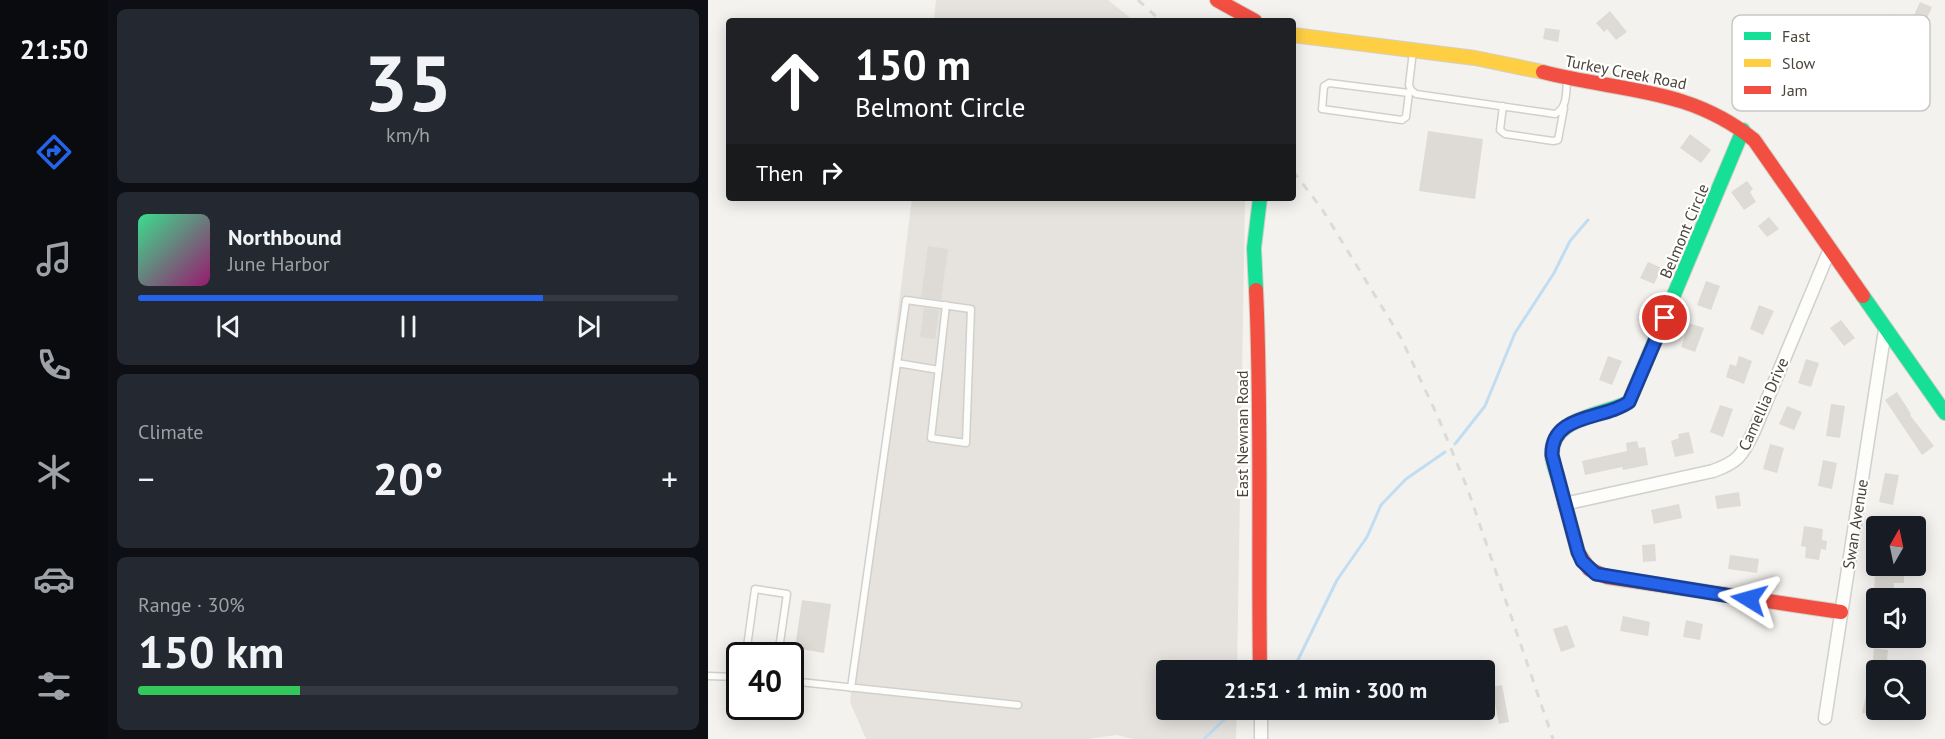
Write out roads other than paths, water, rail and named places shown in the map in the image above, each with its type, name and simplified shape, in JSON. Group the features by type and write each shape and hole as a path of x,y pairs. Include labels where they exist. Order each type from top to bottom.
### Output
{"street":[{"path":"1217,0 1250,18"},
{"name":"Turkey Creek Road","path":"1296,35 1501,62 1568,78 1677,97 1714,111 1754,140 1945,413"},
{"name":"Belmont Circle","path":"1743,130 1629,402 1570,423 1555,435 1552,455 1578,552 1582,561 1596,574 1841,612"},
{"name":"East Newnan Road","path":"1260,201 1254,248 1261,388 1258,532 1260,660"},
{"name":"Camellia Drive","path":"1564,504 1713,471 1733,464 1744,453 1749,442 1830,249"},
{"name":"Swan Avenue","path":"1825,718 1885,330"},
{"path":"1261,720 1261,739"}],"lane":[{"path":"1413,51 1410,92 1406,117 1402,120 1324,111 1321,107 1324,86 1329,83 1410,92 1555,114 1561,111 1564,105"},
{"path":"1503,106 1500,130 1506,134 1558,140 1561,135 1568,78"},
{"path":"851,688 906,300 971,309 966,443 931,438 946,306"},
{"path":"897,363 939,370"},
{"path":"755,589 787,594 778,653 747,647 755,589"},
{"path":"708,676 726,677"},
{"path":"804,683 1018,705"}],"waterway":[{"path":"1455,444 1485,406 1515,333 1554,273 1570,241 1588,220"},
{"path":"1298,660 1337,580 1367,537 1381,505 1406,479 1445,452"},
{"path":"1204,739 1224,720"}],"railway":[{"path":"1138,0 1158,18"},
{"path":"1296,175 1322,209 1401,338 1438,417 1468,490 1553,739"}]}
